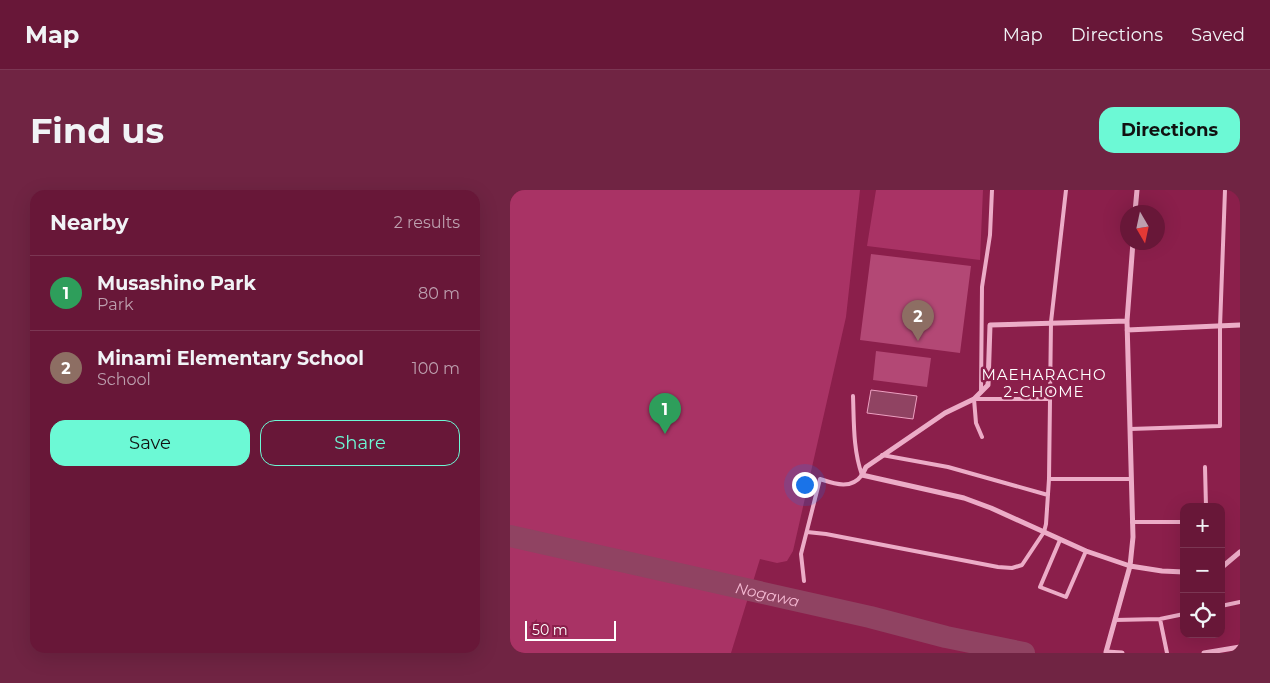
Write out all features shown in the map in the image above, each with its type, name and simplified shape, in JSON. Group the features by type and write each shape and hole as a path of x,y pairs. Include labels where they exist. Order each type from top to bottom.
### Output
{"street":[{"path":"1136,205 1137,190"},
{"path":"1122,653 1106,652 1130,566 1133,537 1127,330 1132,250"},
{"path":"1127,321 990,325 988,385 974,399 945,412 866,466 862,474 964,498 1086,551 1130,566 1180,572"},
{"path":"1127,330 1240,325"},
{"path":"1225,565 1240,552"},
{"path":"1204,653 1240,647"}],"lane":[{"path":"981,393 982,287 990,235 992,190"},
{"path":"807,532 998,567 1012,568 1022,565 1044,532 1049,479 1051,322 1066,190"},
{"path":"1130,429 1220,426 1220,327 1226,190"},
{"path":"804,581 801,554 820,478 837,485 851,484 859,479 862,474 858,464 854,439 853,396"},
{"path":"982,437 976,423 974,399 1049,399"},
{"path":"882,455 948,467 1048,495"},
{"path":"1206,467 1206,503"},
{"path":"1049,479 1131,479"},
{"path":"1132,522 1180,522"},
{"path":"1060,540 1040,586 1066,597 1086,551"},
{"path":"1225,605 1240,602"},
{"path":"1115,620 1160,619 1180,615"},
{"path":"1160,619 1166,653"}],"shaded area":[{"path":"510,190 860,190 846,317 793,551 787,561 777,563 760,559 731,653 510,653"},
{"path":"876,190 983,190 980,260 867,246"},
{"path":"871,390 917,396 913,419 867,413"}],"building":[{"path":"871,254 971,266 960,353 860,340"},
{"path":"876,351 931,358 927,387 873,380"}],"waterway":[{"name":"Nogawa","path":"510,536 870,617 946,637 1024,653"}],"place":[{"name":"Minami Elementary School","path":"918,341"},
{"name":"Musashino Park","path":"665,434"}],"district":[{"name":"MAEHARACHO 2-CHOME","path":"1044,382"}]}
